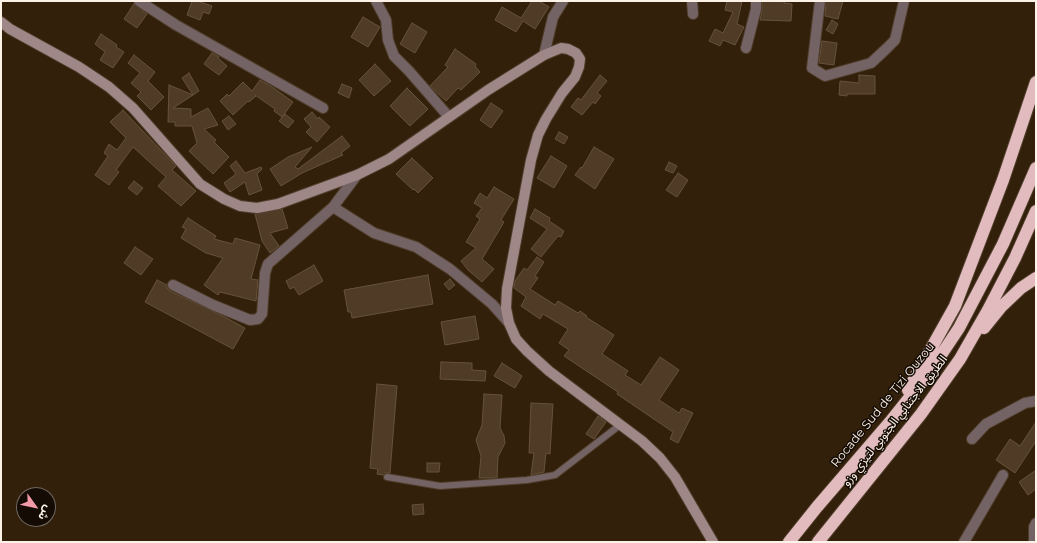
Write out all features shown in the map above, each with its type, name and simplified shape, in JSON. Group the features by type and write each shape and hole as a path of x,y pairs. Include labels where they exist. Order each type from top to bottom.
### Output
{"highway":[{"path":"890,422 955,306 1003,180 1036,82"},
{"name":"Rocade Sud de Tizi Ouzou","path":"789,542 890,422 929,373 960,328 1003,244 1036,168"},
{"name":"الطريق الاجتنابي الجنوبي لتيزي وزو","path":"818,542 921,414 960,359 1015,258 1036,211"},
{"path":"960,359 1001,307 1022,288 1036,278"}],"main road":[{"path":"1,22 10,29 79,67 109,87 133,108 200,184 224,199 240,206 257,208 278,204 357,175 389,159 488,90 544,56 561,48 568,49 576,53 580,59 575,77 562,93 546,119 538,135 531,160 507,289 506,308 509,323 516,339 549,371 620,426 642,441 660,458 676,477 713,542"}],"street":[{"path":"139,1 176,25 323,108"},
{"path":"376,1 386,20 388,40 394,56 449,117"},
{"path":"544,56 553,17 563,1"},
{"path":"692,1 693,14"},
{"path":"746,48 756,9 756,1"},
{"path":"820,1 812,68 825,76 871,63 886,49 895,40 904,1"},
{"path":"173,285 213,305 250,320 258,319 262,314 265,273 268,264 333,207 357,175"},
{"path":"333,207 374,233 416,247 450,269 492,304 509,323"},
{"path":"972,439 986,424 1025,404 1036,401"},
{"path":"964,542 1003,475"},
{"path":"1034,542 1034,527 1036,523"}],"lane":[{"path":"387,477 440,486 527,480 555,475 620,426"}],"building":[{"path":"192,1 197,1 212,6 209,14 203,12 200,20 187,15"},
{"path":"532,1 539,1 549,7 535,29 523,21 516,32 495,20 502,7 521,18"},
{"path":"727,1 742,1 737,24 744,27 735,45 723,40 720,46 709,41 715,29 723,33 733,12 725,10"},
{"path":"762,1 785,1 784,3 792,4 791,21 760,20"},
{"path":"826,1 843,1 838,19 825,16"},
{"path":"134,4 147,14 137,28 124,19"},
{"path":"363,17 380,27 368,47 351,37"},
{"path":"832,20 838,24 833,34 826,30"},
{"path":"412,23 427,32 415,53 400,44"},
{"path":"101,34 124,52 113,68 100,60 105,52 95,44"},
{"path":"822,41 837,43 834,65 819,63"},
{"path":"455,49 476,64 475,66 480,72 461,90 458,88 446,101 430,86 448,67 445,65"},
{"path":"212,53 219,57 218,58 227,66 219,75 204,64"},
{"path":"134,55 155,72 148,81 164,97 151,110 137,96 141,92 131,83 140,73 128,63"},
{"path":"375,64 391,81 374,96 359,80"},
{"path":"189,73 199,91 193,95 182,78"},
{"path":"600,75 607,81 597,93 601,96 595,104 593,102 582,115 571,107 578,98 581,100"},
{"path":"859,75 875,76 875,94 847,94 847,96 839,95 840,81 859,83"},
{"path":"260,80 293,102 282,117 274,111 275,109 255,95 256,96 249,102 248,101 233,115 220,101 227,94 229,96 243,82 252,91"},
{"path":"342,84 352,88 349,98 338,93"},
{"path":"169,85 193,95 173,108 191,109 191,117 208,108 218,125 204,129 216,140 214,142 229,157 213,174 189,151 197,143 192,126 175,126 175,122 168,122"},
{"path":"407,88 428,109 410,126 390,106"},
{"path":"491,103 503,111 491,128 480,120"},
{"path":"123,110 176,166 172,170 196,191 181,206 158,186 166,177 133,147 116,170 119,172 109,185 95,175 108,156 104,153 109,144 117,150 126,138 110,122"},
{"path":"312,112 318,119 319,117 330,127 317,142 306,132 311,127 304,119"},
{"path":"285,114 294,121 288,128 279,121"},
{"path":"229,116 236,124 228,130 222,121"},
{"path":"559,132 568,137 564,144 555,139"},
{"path":"342,136 350,146 341,153 343,155 302,173 281,186 270,169 288,157 312,147 295,167 298,169"},
{"path":"594,147 614,159 595,189 575,175 581,167 582,168"},
{"path":"551,156 567,166 554,188 537,178"},
{"path":"412,158 433,178 418,193 396,174"},
{"path":"236,161 245,173 261,167 262,169 257,174 262,190 249,195 245,182 230,192 224,183 236,174 230,166"},
{"path":"669,162 677,166 673,173 665,170"},
{"path":"678,173 688,180 677,197 666,190"},
{"path":"134,181 143,188 137,195 128,188"},
{"path":"494,187 514,199 501,220 504,222 482,259 494,269 482,282 468,270 461,261 476,248 466,242 480,219 476,216 482,208 474,203 480,193 487,198"},
{"path":"282,209 288,228 270,233 279,246 270,253 262,241 255,214"},
{"path":"535,209 550,218 549,221 564,231 561,237 558,236 541,257 531,249 547,229 530,218"},
{"path":"188,218 216,236 214,239 233,244 235,238 260,245 251,279 258,280 256,301 220,292 218,295 204,285 223,258 206,253 181,238 186,229 182,227"},
{"path":"135,247 153,259 141,275 124,263"},
{"path":"537,257 544,262 535,276 538,278 530,289 555,305 558,301 578,313 580,311 587,316 586,317 614,335 602,354 628,371 625,375 641,385 660,357 679,370 659,400 679,413 682,408 693,413 678,443 670,439 673,432 617,394 618,392 564,356 569,350 559,343 568,329 543,314 540,319 521,306 526,297 514,288 515,281 524,268 527,270"},
{"path":"314,265 323,281 299,295 294,287 290,289 286,281"},
{"path":"428,275 433,304 352,318 351,312 348,312 344,290"},
{"path":"450,279 455,285 449,290 444,284"},
{"path":"157,280 167,285 167,288 170,291 245,328 233,349 145,302"},
{"path":"475,316 479,339 445,345 441,322"},
{"path":"441,362 472,363 472,370 486,371 485,381 440,379"},
{"path":"502,363 522,376 515,388 494,376"},
{"path":"377,384 397,386 390,473 383,475 377,474 378,469 370,468"},
{"path":"484,394 502,395 500,428 504,436 505,443 498,457 497,478 479,478 481,456 476,440 482,425"},
{"path":"531,403 553,404 550,454 546,453 544,472 531,475 534,453 529,453"},
{"path":"598,416 606,422 594,439 586,434"},
{"path":"1036,422 1036,441 1015,473 996,460 1010,439 1020,446"},
{"path":"427,463 440,463 439,472 427,472"},
{"path":"1036,470 1036,489 1028,495 1019,482"},
{"path":"423,504 424,514 413,515 412,505"}]}
